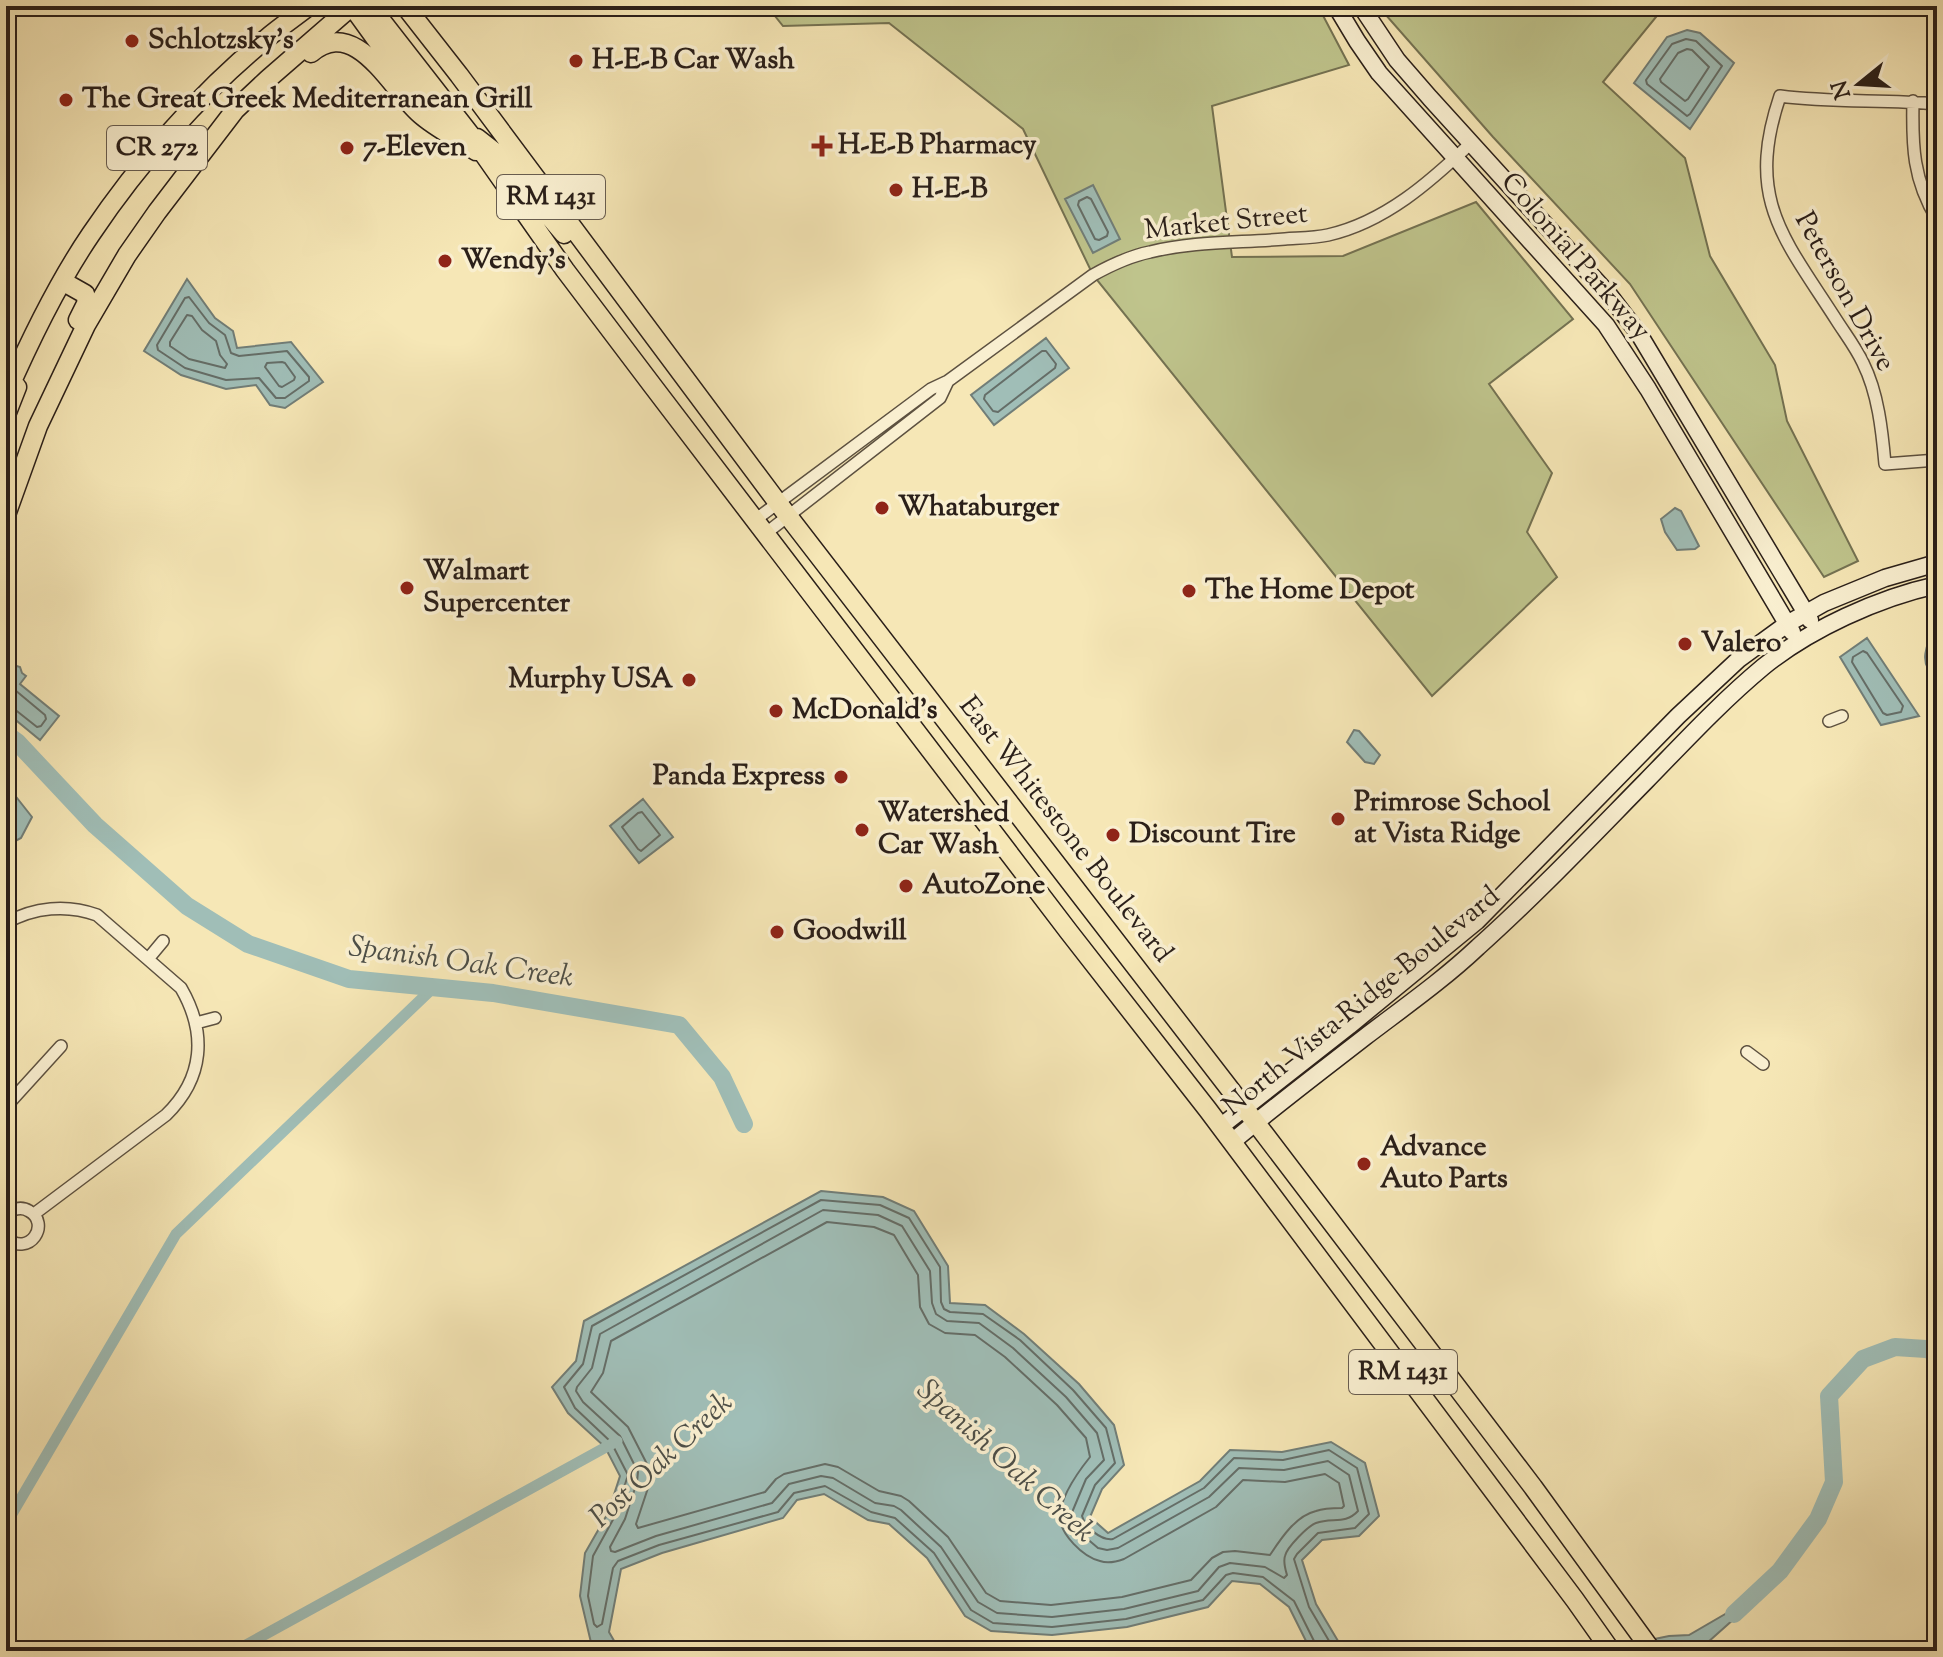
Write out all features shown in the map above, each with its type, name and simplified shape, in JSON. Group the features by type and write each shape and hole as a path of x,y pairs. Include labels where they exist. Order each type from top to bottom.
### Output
{"main road":[{"name":"CR 272","path":"6,514 38,426 86,325 127,255 235,110 352,6"},
{"path":"352,6 425,103 505,160 647,342 667,354"},
{"name":"East Whitestone Boulevard","path":"370,6 469,133 565,270 760,527 1232,1142 1611,1651"},
{"name":"East Whitestone Boulevard","path":"405,6 783,510 1533,1487 1652,1651"},
{"path":"424,6 433,42"},
{"name":"CR 272","path":"6,395 62,281 116,200 172,131 235,66 302,10"},
{"path":"268,79 289,71 318,47 329,42 345,42 362,50 422,116 485,156"},
{"path":"6,514 12,472 26,430 87,302 85,294 62,281"},
{"path":"6,415 18,385 23,357"}],"street":[{"name":"Colonial Parkway","path":"1336,6 1379,73 1606,325 1654,399 1799,643"},
{"name":"Colonial Parkway","path":"1361,6 1397,60 1610,296 1639,334 1817,632"},
{"name":"Peterson Drive","path":"1913,101 1832,101 1780,96 1766,157 1766,178 1776,223 1864,364 1877,406 1885,464 1937,460"},
{"path":"1937,104 1913,101 1912,140 1921,189 1937,219"},
{"name":"Market Street","path":"760,527 931,389 948,381 1093,275 1149,252 1187,245 1327,235 1359,224 1395,206 1471,143"},
{"name":"Market Street","path":"760,527 940,398 948,381"},
{"name":"North Vista Ridge Boulevard","path":"1232,1142 1250,1116 1477,921 1686,708 1739,659 1806,613 1885,578 1937,563"},
{"name":"North Vista Ridge Boulevard","path":"1220,1127 1250,1116 1309,1080 1478,948 1723,703 1764,666 1817,632 1855,613 1937,585"},
{"path":"1829,721 1842,716"},
{"path":"6,923 56,908 83,910 97,915 181,988 190,1003 198,1040 197,1063 191,1081 176,1105 34,1214"},
{"path":"148,959 163,941"},
{"path":"196,1023 215,1018"},
{"path":"6,1103 61,1046"},
{"path":"1747,1052 1763,1064"},
{"path":"6,1214 14,1209 26,1209 34,1214 39,1228 33,1239 22,1245 7,1239"}],"green space":[{"path":"767,6 1318,6 1349,65 1212,106 1232,257 1343,256 1476,202 1573,319 1489,384 1552,473 1527,532 1557,577 1432,696 1093,275 1023,129 889,23 783,26"},
{"path":"1378,6 1665,6 1603,82 1685,158 1710,256 1775,365 1787,421 1858,561 1824,577 1630,284 1493,137"}],"water":[{"path":"1687,30 1700,33 1734,63 1690,129 1634,83 1667,37"},
{"path":"1093,185 1120,239 1093,253 1065,199"},
{"path":"187,279 215,318 233,331 237,348 291,342 323,382 285,408 270,405 256,385 226,389 181,375 144,351"},
{"path":"1046,338 1069,368 994,425 971,395"},
{"path":"1675,508 1681,511 1699,546 1695,549 1677,550 1665,532 1661,519"},
{"path":"1937,628 1937,677 1927,667 1925,654"},
{"path":"1867,638 1919,716 1881,725 1840,657"},
{"path":"6,657 7,663 20,667 26,676 20,684 59,716 40,740 6,712"},
{"path":"1354,730 1359,731 1380,755 1374,764 1365,762 1347,742"},
{"path":"6,784 32,817 21,838 6,846"},
{"path":"643,799 673,837 639,863 610,826"},
{"name":"Post Oak Creek","path":"821,1191 883,1197 914,1211 948,1266 950,1303 985,1305 1024,1334 1079,1384 1114,1425 1124,1465 1102,1489 1090,1517 1108,1533 1200,1481 1230,1450 1282,1452 1331,1442 1365,1463 1379,1516 1359,1536 1322,1540 1302,1560 1316,1604 1344,1651 1311,1651 1289,1607 1260,1584 1232,1581 1208,1607 1127,1627 1052,1635 991,1631 965,1616 927,1558 889,1524 868,1520 824,1494 797,1500 783,1518 662,1553 621,1569 609,1632 620,1651 593,1651 580,1596 585,1553 608,1513 620,1476 605,1447 568,1413 552,1387 576,1361 584,1321"},
{"path":"1751,1599 1744,1610 1698,1651 1479,1651 1582,1642 1606,1649 1689,1635"}],"waterway":[{"name":"Spanish Oak Creek","path":"6,734 95,825 187,906 248,944 349,979 493,993 679,1025 722,1077 744,1124"},
{"path":"6,1524 176,1234 434,987"},
{"name":"Spanish Oak Creek","path":"1734,1614 1780,1571 1818,1519 1834,1482 1829,1396 1863,1359 1895,1347 1937,1352"},
{"path":"235,1651 617,1441"}],"place":[{"name":"Schlotzsky's","path":"132,41"},
{"name":"H-E-B Car Wash","path":"576,61"},
{"name":"The Great Greek Mediterranean Grill","path":"66,100"},
{"name":"H-E-B Pharmacy","path":"822,146"},
{"name":"7-Eleven","path":"347,148"},
{"name":"H-E-B","path":"896,190"},
{"name":"Wendy's","path":"445,261"},
{"name":"Whataburger","path":"882,508"},
{"name":"Walmart Supercenter","path":"407,588"},
{"name":"The Home Depot","path":"1189,591"},
{"name":"Valero","path":"1685,644"},
{"name":"Murphy USA","path":"689,680"},
{"name":"McDonald's","path":"776,711"},
{"name":"Panda Express","path":"841,777"},
{"name":"Primrose School at Vista Ridge","path":"1338,819"},
{"name":"Watershed Car Wash","path":"862,830"},
{"name":"Discount Tire","path":"1113,835"},
{"name":"AutoZone","path":"906,886"},
{"name":"Goodwill","path":"777,932"},
{"name":"Advance Auto Parts","path":"1364,1164"}]}
